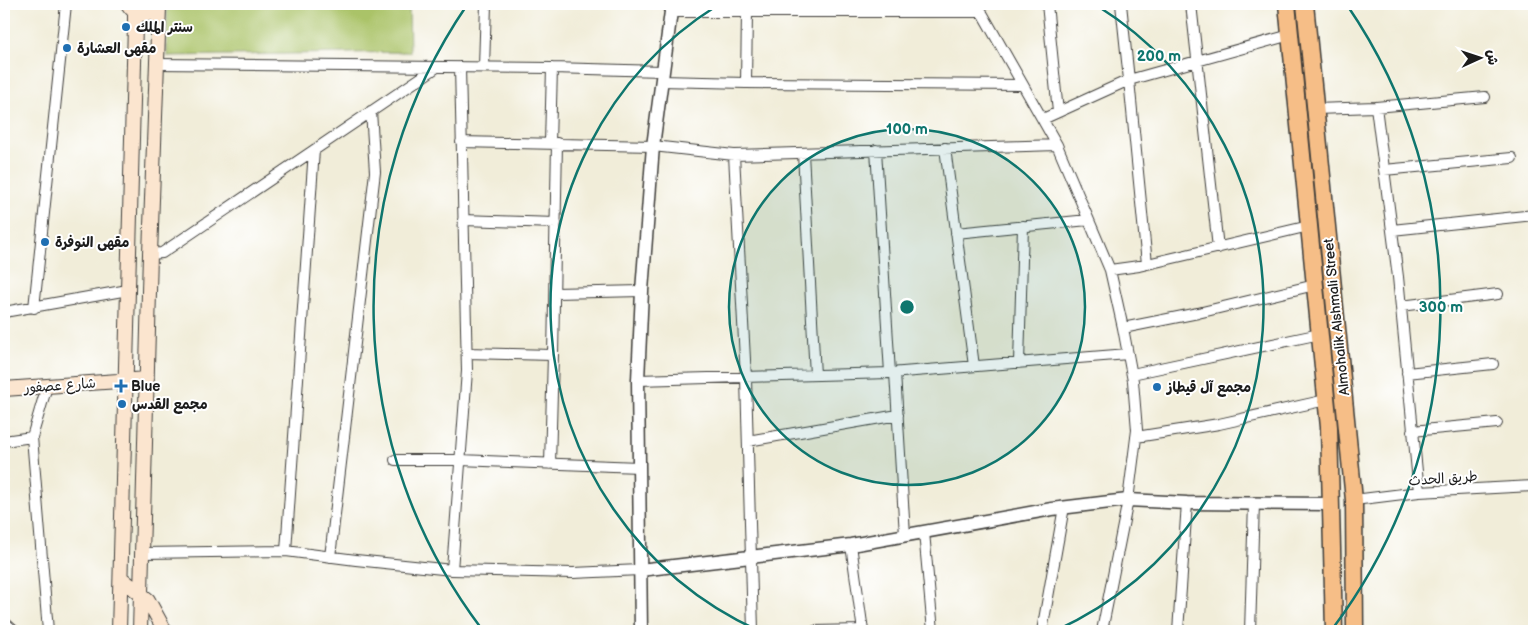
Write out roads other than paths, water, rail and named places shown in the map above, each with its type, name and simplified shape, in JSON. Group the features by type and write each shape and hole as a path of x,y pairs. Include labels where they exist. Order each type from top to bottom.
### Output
{"highway":[{"name":"Almohalik Alshmali Street","path":"1287,4 1329,427 1334,631"},
{"name":"Almohalik Alshmali Street","path":"1305,4 1354,501 1355,631"},
{"path":"1340,485 1345,486 1354,501 1347,517 1343,518 1339,518 1331,503 1340,485"}],"main road":[{"path":"131,8 140,14 150,14 160,5"},
{"path":"140,631 156,64 160,5"},
{"path":"119,631 135,25 131,8"},
{"name":"شارع عصفور","path":"4,389 147,379"},
{"path":"121,578 148,600 166,631"}],"street":[{"path":"34,308 66,4"},
{"path":"484,67 486,4"},
{"path":"1047,4 1058,112"},
{"path":"1121,4 1147,264"},
{"path":"1191,4 1218,248"},
{"path":"641,631 638,380 642,291 653,146 671,8 747,12 979,8 1057,145 1110,270 1123,328 1132,374 1137,430 1128,500 1102,631"},
{"path":"746,83 747,12"},
{"path":"1043,119 1129,80 1290,35"},
{"path":"156,64 552,68 746,83 1024,85"},
{"path":"150,254 162,252 437,67"},
{"path":"452,570 467,371 460,67"},
{"path":"550,464 556,223 552,68"},
{"path":"1315,109 1376,107 1484,97"},
{"path":"1376,107 1401,306 1419,492"},
{"path":"330,557 375,172 371,111"},
{"path":"461,142 653,146 734,155 1057,145"},
{"path":"944,148 974,366"},
{"path":"286,551 314,150"},
{"path":"876,150 893,373 898,415 905,535"},
{"path":"803,153 815,376"},
{"path":"734,155 746,378 753,631"},
{"path":"1384,170 1512,158"},
{"path":"1392,230 1534,215"},
{"path":"463,220 556,223"},
{"path":"956,233 1088,220"},
{"path":"1019,363 1023,226"},
{"path":"1110,270 1147,264 1309,226"},
{"path":"1123,328 1198,313 1315,285"},
{"path":"4,312 128,290"},
{"path":"554,293 642,291"},
{"path":"1401,306 1498,294"},
{"path":"1132,374 1320,334"},
{"path":"466,353 554,356"},
{"path":"638,380 893,373 1128,354"},
{"path":"1407,373 1493,364"},
{"path":"47,386 32,437 48,631"},
{"path":"1136,437 1219,424 1326,400"},
{"path":"748,441 898,415"},
{"path":"1412,431 1498,423"},
{"path":"4,441 32,437"},
{"path":"395,460 460,460 639,467"},
{"name":"طريق الحدث","path":"1354,501 1419,492 1534,486"},
{"path":"143,553 286,551 452,570 573,573 640,570 851,545 1064,507 1128,500 1188,503 1331,503"},
{"path":"1178,631 1188,503"},
{"path":"1250,631 1254,503"},
{"path":"1042,631 1064,507"},
{"path":"924,532 933,631"},
{"path":"815,631 862,630 851,545"},
{"path":"4,622 14,631"}],"place":[{"name":"سنتر الملك","path":"126,27"},
{"name":"مقهى العشارة","path":"67,48"},
{"name":"مقهى النوفرة","path":"45,242"},
{"name":"Blue","path":"121,386"},
{"name":"مجمع آل قيطاز","path":"1157,387"},
{"name":"مجمع القدس","path":"122,404"}]}
